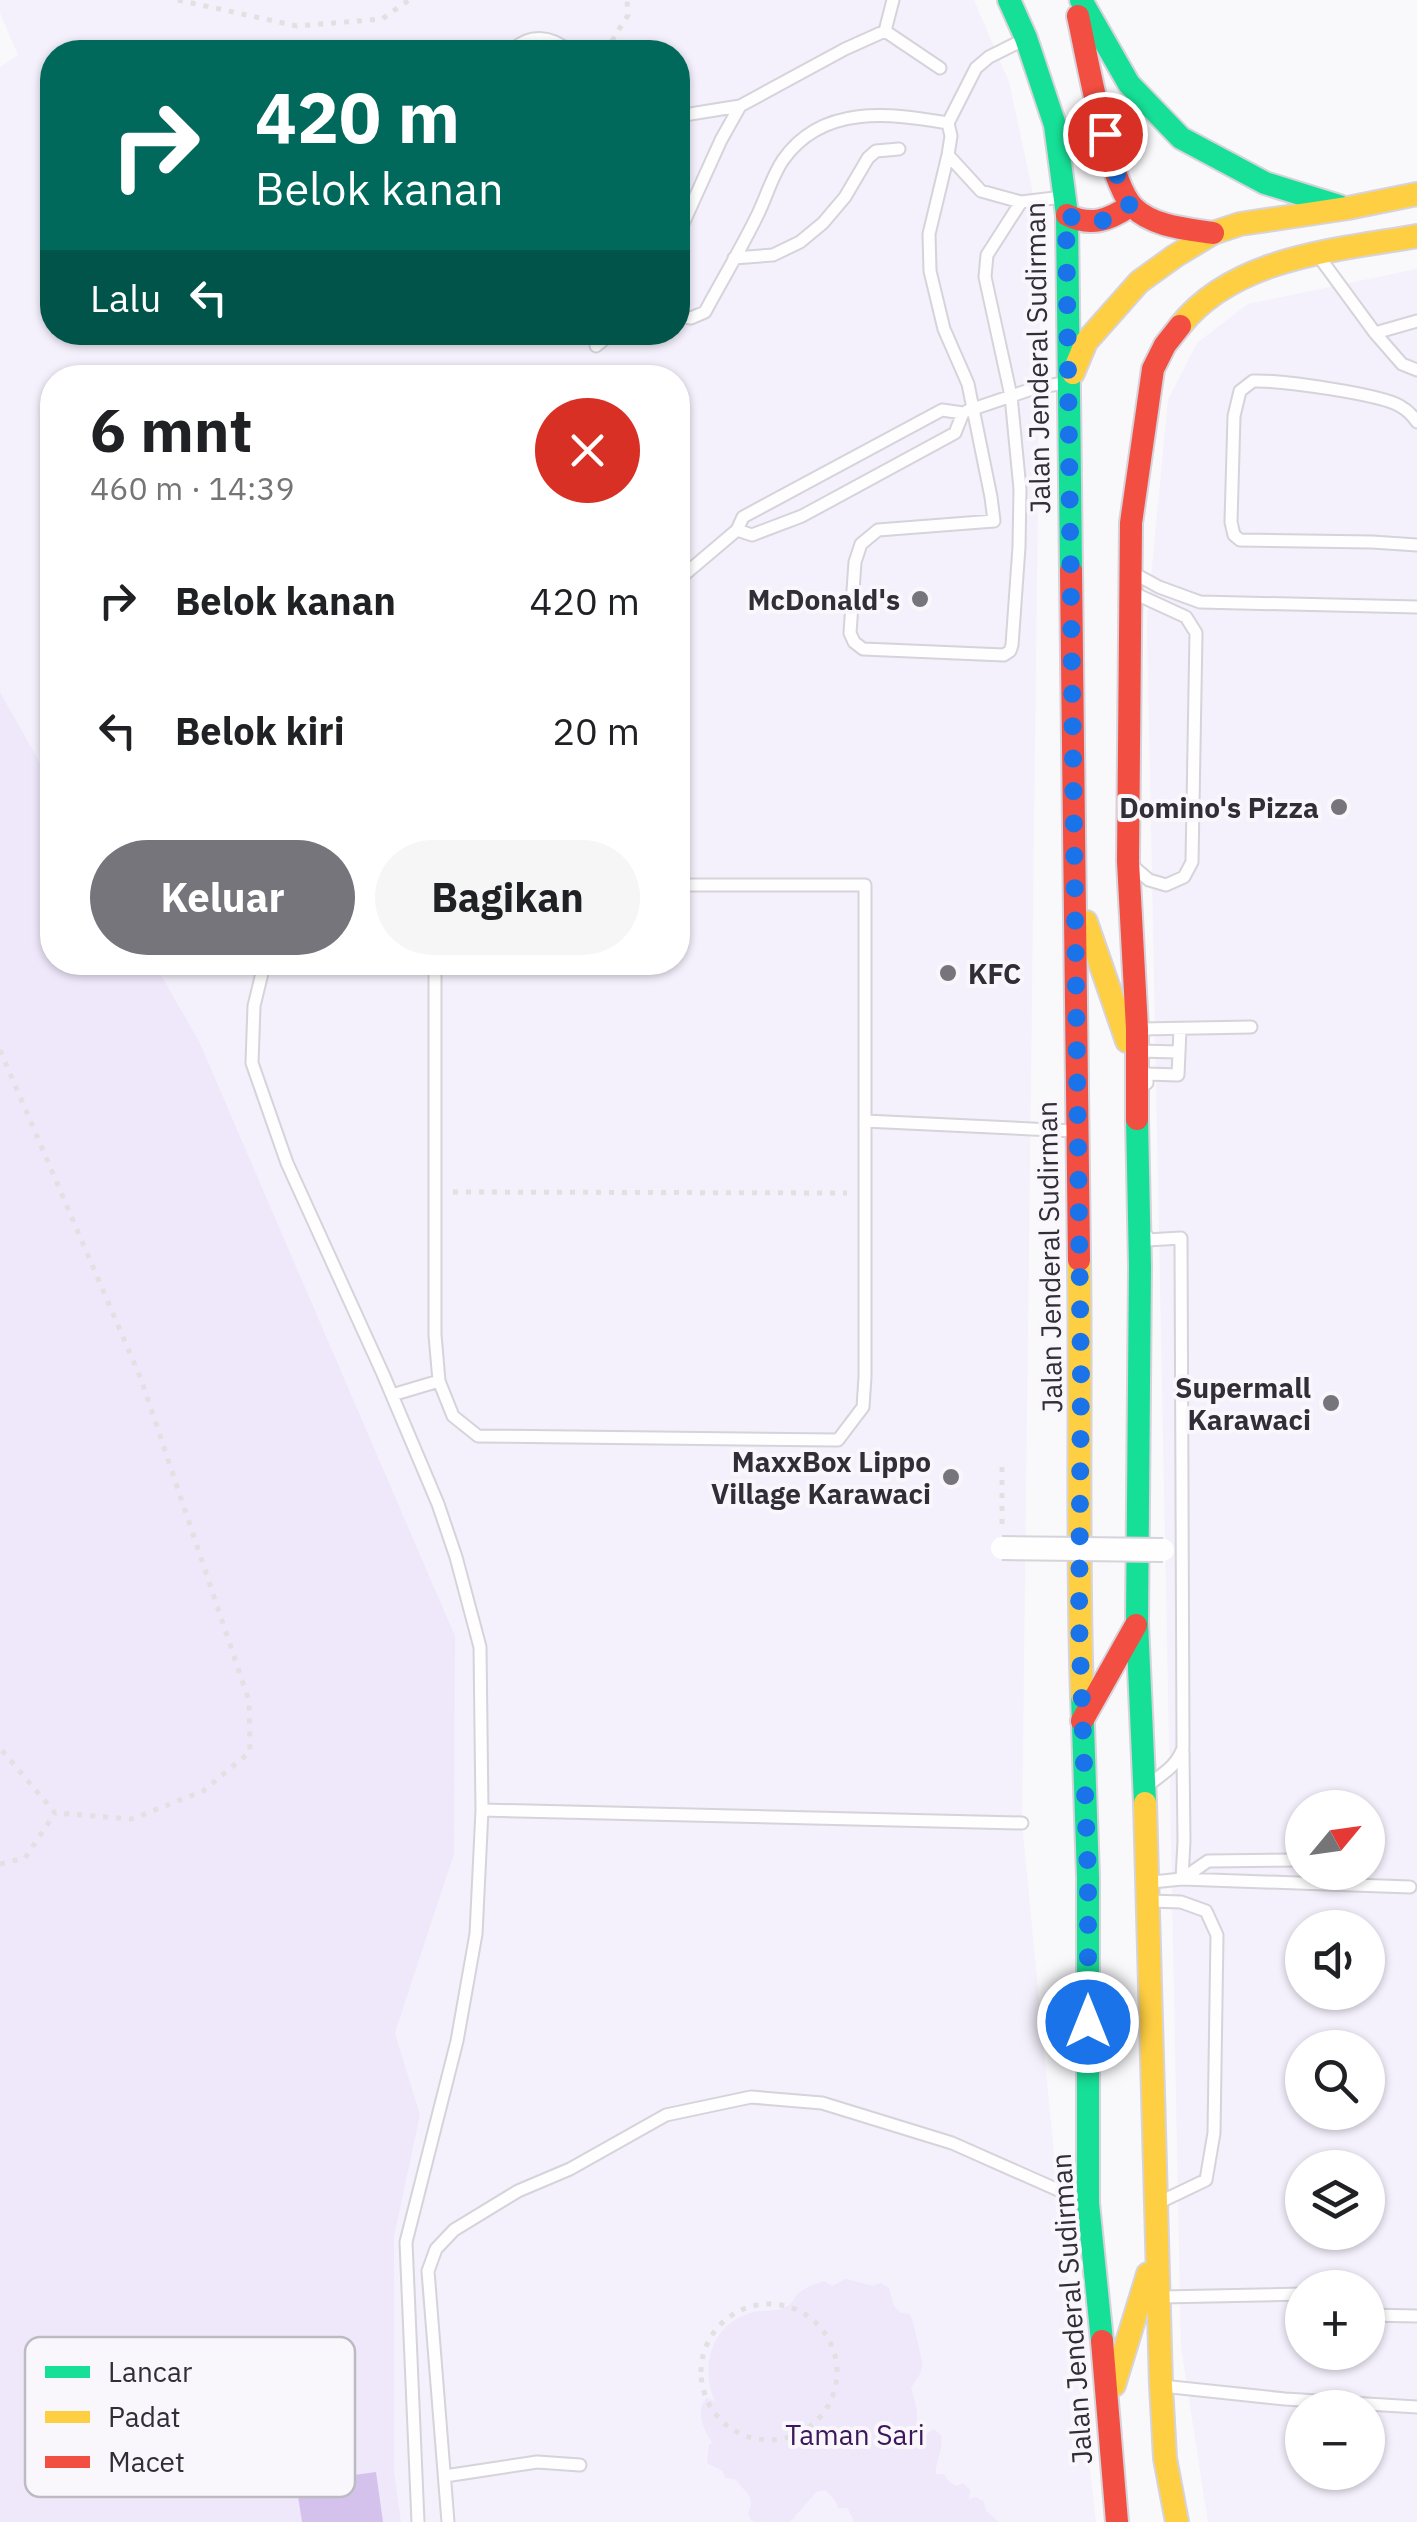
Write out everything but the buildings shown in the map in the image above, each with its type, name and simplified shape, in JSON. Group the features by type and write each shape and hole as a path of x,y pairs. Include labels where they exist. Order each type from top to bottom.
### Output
{"street":[{"name":"Jalan Jenderal Sudirman","path":"1009,0 1055,125 1066,206 1081,1412 1079,1621 1088,1877 1088,2203 1116,2522"},
{"path":"1078,0 1105,134 1130,206 1178,228 1213,233"},
{"path":"1078,0 1129,84 1181,138 1265,183 1348,208"},
{"path":"1068,383 1086,342 1139,282 1213,233 1240,224 1417,194"},
{"path":"1066,206 1070,218 1099,223 1130,206"},
{"path":"1177,2522 1165,2458 1161,2386 1137,1622 1140,1266 1137,1049 1128,861 1131,523 1153,369 1165,345 1188,317 1215,293 1254,272 1317,254 1417,236"},
{"path":"1076,893 1137,1049"},
{"path":"1002,1548 1163,1550"},
{"path":"1082,1721 1137,1622"},
{"path":"1108,2404 1156,2250"}],"lane":[{"path":"884,31 892,0"},
{"path":"884,31 940,68"},
{"path":"690,114 740,106 884,31"},
{"path":"1020,202 987,254 985,277 1011,396 1020,489 1010,651 1004,655 863,648 850,633 855,562 861,544 878,530 994,521 977,427 968,410 968,384 944,329 930,271 929,234 948,155 948,122 976,68 1026,38"},
{"path":"690,208 740,106"},
{"path":"690,318 705,312 758,215 782,160 803,139 847,117 905,116 948,122"},
{"path":"734,258 773,254 800,242 845,197 868,158 876,151 899,150"},
{"path":"948,155 981,191 1020,202 1066,206"},
{"path":"1317,254 1375,334 1402,364 1417,370"},
{"path":"1375,334 1417,321"},
{"path":"1402,364 1417,359"},
{"path":"1417,422 1398,404 1372,397 1254,381 1240,391 1234,416 1231,522 1240,540 1417,545"},
{"path":"690,570 736,530 743,518 942,410 968,410 1035,388 1068,383"},
{"path":"736,530 752,535 802,516 955,433 968,410"},
{"path":"1129,581 1200,602 1417,608"},
{"path":"1128,861 1149,880 1166,886 1184,877 1192,862 1196,634 1186,618 1129,581"},
{"path":"434,975 436,1335 439,1380 453,1416 478,1436 838,1440 862,1407 866,1378 865,885 690,884"},
{"path":"262,975 254,1006 252,1063 287,1163 438,1504 480,1648 482,1810 476,1934 457,2042 406,2242 418,2522"},
{"path":"1137,1049 1180,1029 1251,1027"},
{"path":"1180,1029 1178,1075 1148,1074 1147,1240 1181,1238 1182,1879"},
{"path":"1137,1049 1179,1052"},
{"path":"865,1121 1078,1131"},
{"path":"392,1395 439,1380"},
{"path":"1143,1789 1172,1767 1183,1748"},
{"path":"482,1810 1022,1823"},
{"path":"1148,1892 1182,1879 1208,1861 1285,1860"},
{"path":"1182,1879 1410,1888"},
{"path":"1148,1892 1206,1911 1217,1936 1214,2133 1206,2180 1156,2203"},
{"path":"448,2522 428,2271 436,2249 454,2230 518,2192 570,2169 666,2114 750,2098 822,2102 952,2143 1088,2203"},
{"path":"1158,2297 1285,2294"},
{"path":"1385,2315 1417,2316"},
{"path":"1161,2386 1417,2407"},
{"path":"446,2476 537,2462 580,2465"}],"path":[{"path":"178,0 297,26 382,19 409,0"},
{"path":"612,40 628,15 627,0"},
{"path":"0,1050 141,1379 249,1701 250,1752 203,1790 132,1820 55,1813 0,1748"},
{"path":"435,1192 865,1193"},
{"path":"1002,1467 1002,1548"},
{"path":"0,1864 24,1858 55,1813"},
{"path":"758,2304 798,2309 817,2323 827,2335 838,2370 831,2404 820,2417 794,2436 778,2440 743,2435 725,2424 706,2398 701,2376 702,2357 714,2330 740,2310 758,2304"}],"shaded area":[{"path":"0,0 974,0 1009,82 1032,189 1040,322 1022,1824 1055,2165 1096,2522 401,2522 394,2471 394,2237 420,2115 395,2033 454,1854 455,1636 199,1041 161,975 690,975 690,365 40,365 40,763 0,692 0,67 18,55 0,13"},
{"path":"1417,269 1417,2522 1208,2522 1181,2347 1147,620 1168,400 1197,343 1248,304"},
{"path":"376,2472 383,2522 302,2522 298,2497 355,2497 355,2475"}],"green space":[{"path":"0,692 40,763 40,975 161,975 199,1041 455,1636 454,1854 395,2033 420,2115 394,2237 394,2471 401,2522 0,2522"},
{"name":"Taman Sari","path":"846,2279 873,2286 881,2283 889,2288 894,2306 901,2313 910,2314 922,2362 911,2388 917,2430 926,2434 934,2429 941,2435 936,2474 944,2474 956,2486 963,2483 970,2490 969,2499 976,2497 984,2502 986,2511 999,2522 853,2522 847,2508 838,2508 825,2490 816,2492 790,2522 755,2522 748,2513 751,2502 745,2491 735,2479 725,2478 723,2471 707,2463 712,2443 701,2410 706,2398 715,2401 709,2362 725,2328 747,2314 786,2307 813,2285 824,2281 832,2286"}],"traffic: fast":[{"path":"1009,0 1055,125 1067,215 1071,571"},
{"path":"1081,0 1129,84 1181,138 1265,183 1339,206"},
{"path":"1137,1119 1137,1622 1145,1803"},
{"path":"1082,1695 1088,1877 1088,2203 1102,2341"}],"traffic: slow":[{"path":"1073,373 1086,342 1139,282 1213,233 1240,224 1417,194"},
{"path":"1180,326 1202,303 1258,271 1321,252 1417,236"},
{"path":"1086,922 1127,1041"},
{"path":"1079,1260 1082,1695"},
{"path":"1145,1803 1161,2385 1165,2458 1177,2522"},
{"path":"1114,2385 1148,2274"}],"traffic: jam":[{"path":"1078,16 1107,146 1124,193 1133,207 1150,219 1213,233"},
{"path":"1067,215 1084,221 1100,220 1130,206"},
{"path":"1137,1119 1137,1029 1128,861 1131,523 1153,369 1180,326"},
{"path":"1071,571 1079,1260"},
{"path":"1082,1721 1136,1625"},
{"path":"1102,2341 1117,2522"}],"place":[{"name":"McDonald's","path":"920,599"},
{"name":"Domino's Pizza","path":"1339,807"},
{"name":"KFC","path":"948,973"},
{"name":"Supermall Karawaci","path":"1331,1403"},
{"name":"MaxxBox Lippo Village Karawaci","path":"951,1477"}],"route":[{"path":"1088,2022 1088,1877 1079,1621 1076,800 1066,214 1087,223 1099,223 1130,206 1105,134"}]}
